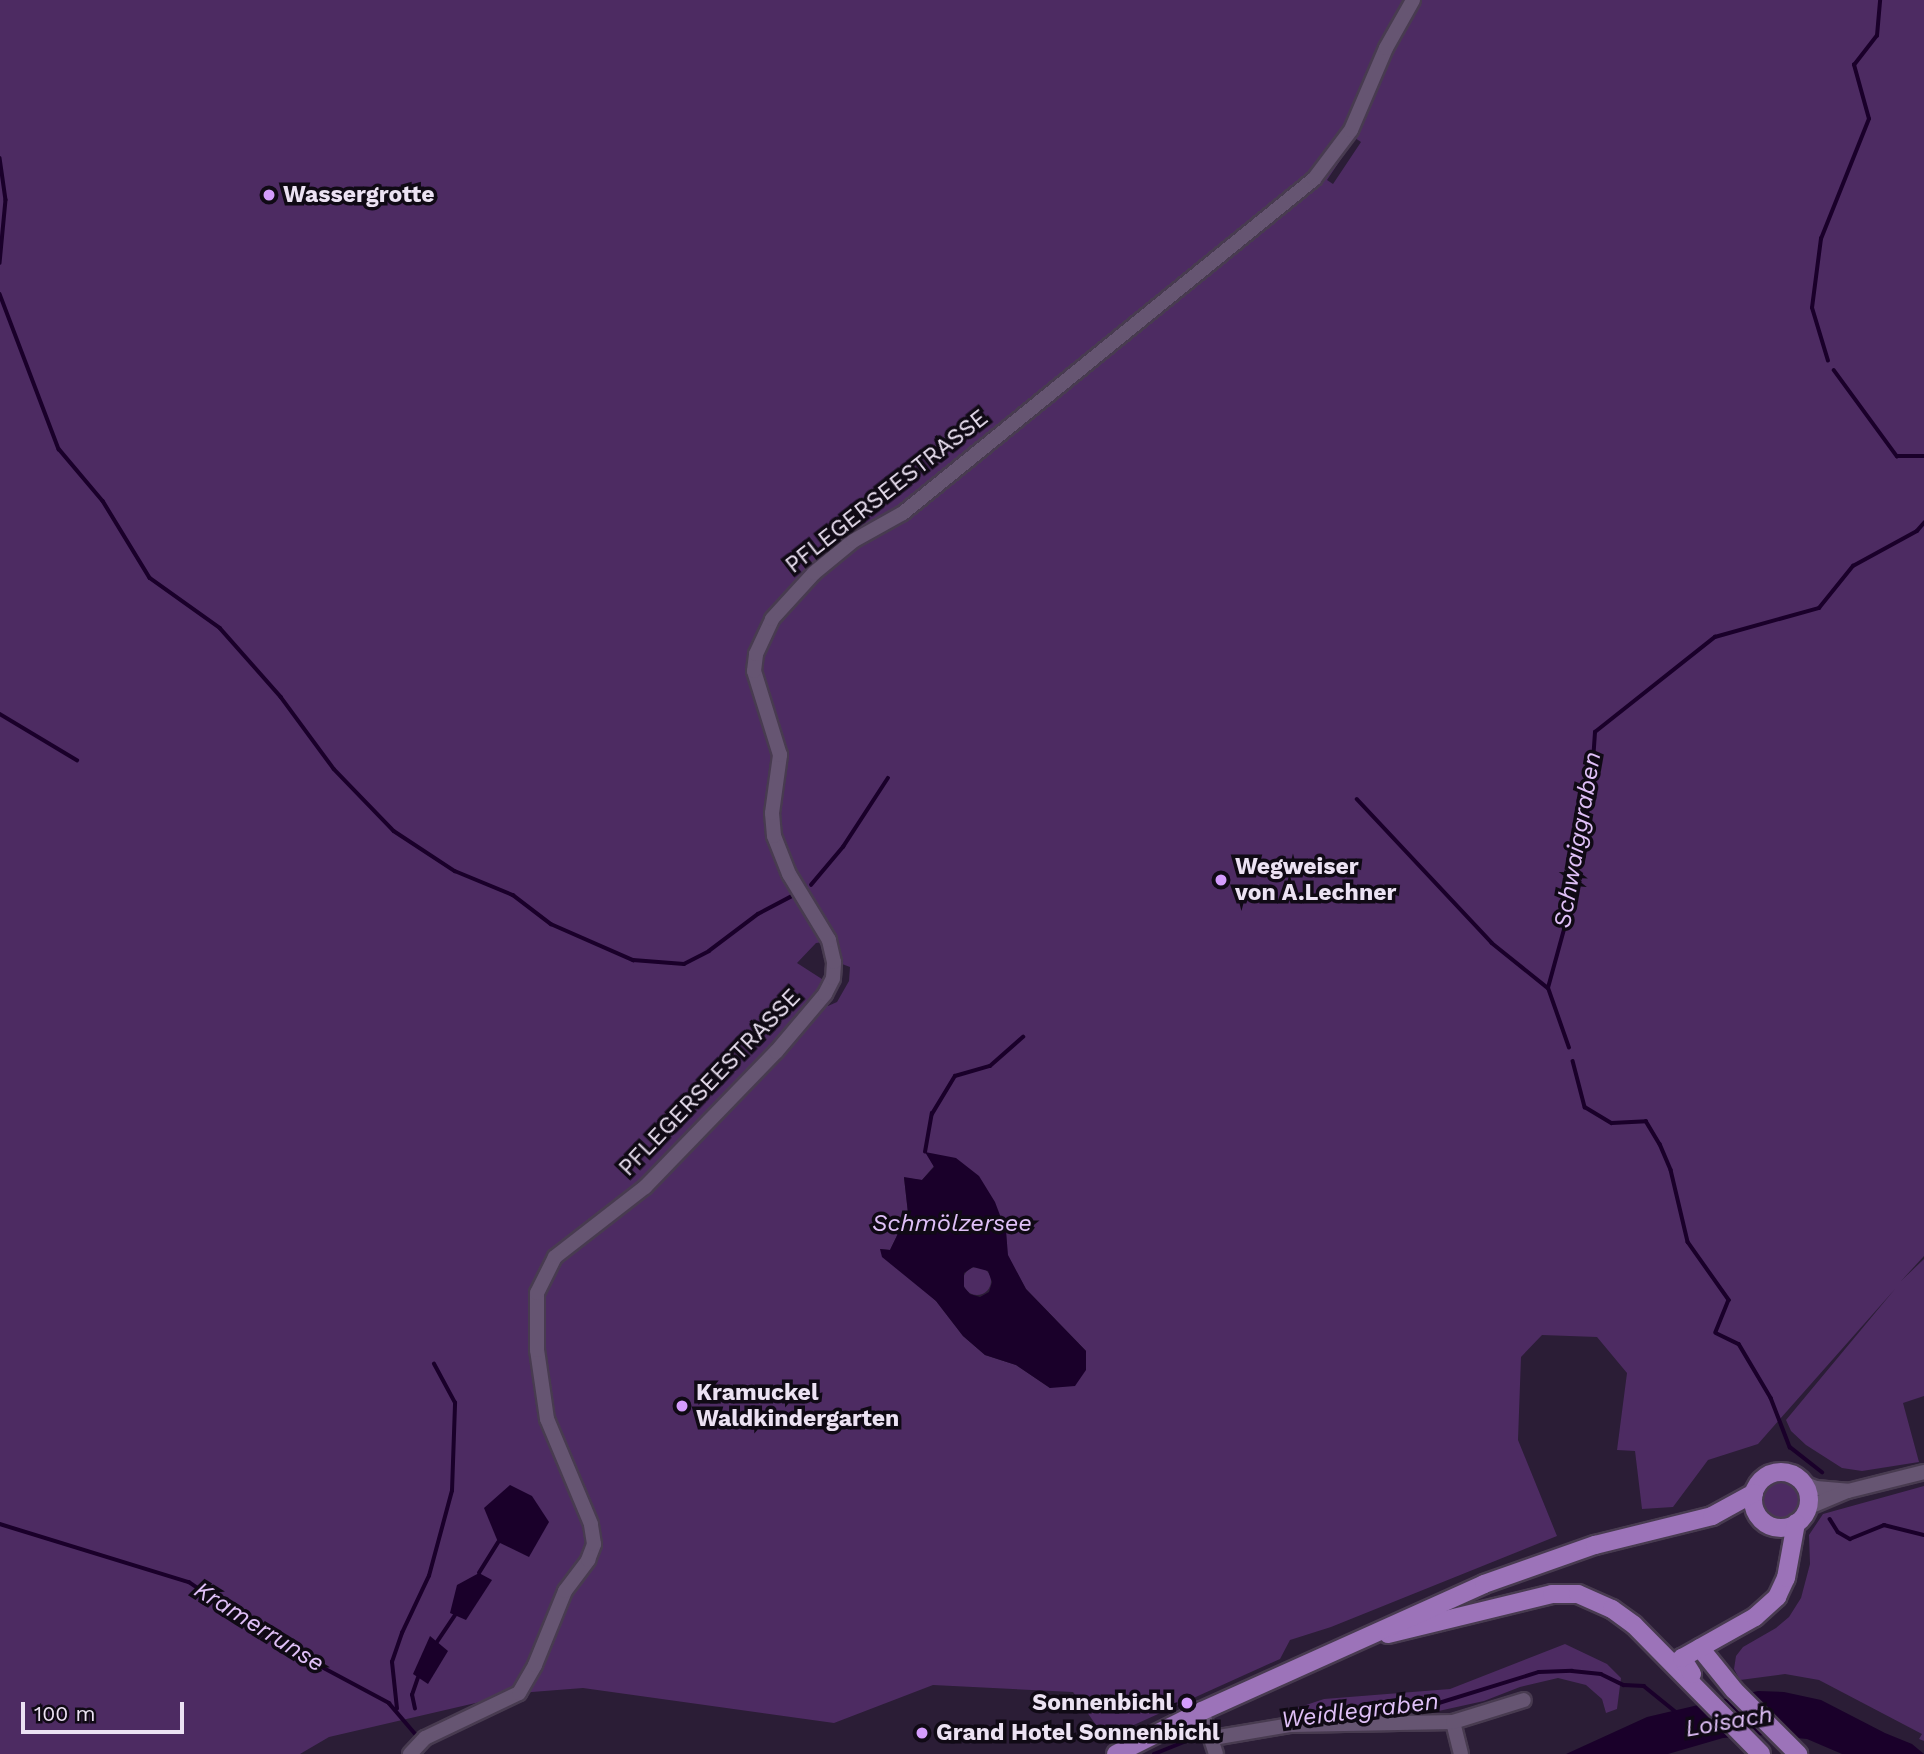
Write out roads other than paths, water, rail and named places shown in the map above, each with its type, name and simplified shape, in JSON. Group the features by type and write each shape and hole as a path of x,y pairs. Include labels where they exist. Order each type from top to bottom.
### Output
{"main road":[{"path":"1706,1695 1682,1658 1768,1607 1784,1584 1796,1523 1807,1508 1809,1498 1803,1483 1788,1473 1775,1473 1764,1478 1754,1493 1712,1516"},
{"path":"1754,1493 1753,1504 1780,1539 1789,1567"},
{"path":"1116,1754 1202,1711 1420,1611 1526,1568 1608,1542 1712,1516 1745,1515 1787,1527 1796,1523"},
{"path":"1358,1641 1568,1592 1594,1599 1634,1625 1706,1695 1761,1754"},
{"path":"1730,1686 1721,1656 1735,1628"},
{"path":"1700,1648 1730,1686 1795,1752"}],"street":[{"name":"PFLEGERSEESTRASSE","path":"410,1754 425,1738 519,1693 535,1665 565,1591 588,1560 594,1544 591,1524 547,1419 537,1293 555,1257 654,1178 790,1037 825,994 833,978 834,962 829,940 789,874 774,836 772,813 780,755 754,671 756,654 772,619 814,573 853,541 902,513 1314,179 1339,150 1354,125 1386,48 1413,0"},
{"path":"1807,1508 1848,1491 1924,1472"},
{"path":"1803,1483 1816,1488 1848,1491"},
{"path":"1213,1738 1291,1725 1452,1722 1524,1700"},
{"path":"1202,1711 1213,1738 1216,1754"},
{"path":"1452,1722 1461,1754"}],"water":[{"name":"Schmölzersee","path":"925,1152 956,1158 979,1176 995,1202 1006,1231 1008,1255 1026,1289 1086,1351 1086,1370 1075,1386 1050,1388 1016,1365 985,1355 963,1336 936,1301 882,1257 880,1249 890,1250 908,1213 904,1177 922,1180 934,1167","holes":["973,1267 988,1271 992,1282 989,1292 980,1297 970,1294 964,1287 964,1273"]},
{"path":"510,1485 532,1496 549,1522 529,1557 498,1542 484,1508"},
{"path":"479,1573 492,1580 466,1620 450,1613 457,1585"},
{"path":"430,1636 448,1651 428,1684 413,1674"},
{"name":"Loisach","path":"1758,1691 1784,1692 1821,1700 1912,1744 1924,1754 1842,1754 1807,1739 1765,1735 1723,1738 1668,1754 1566,1754 1647,1717"}],"waterway":[{"name":"Schwaiggraben","path":"1828,361 1812,308 1821,239 1869,119 1854,65 1877,36 1880,0"},
{"path":"0,158 6,200 0,263"},
{"path":"0,294 59,449 103,501 150,578 220,628 281,697 334,769 394,831 455,871 513,895 551,924 633,960 684,964 709,951 758,914 794,895"},
{"name":"Schwaiggraben","path":"1834,370 1897,456 1924,456"},
{"name":"Schwaiggraben","path":"1569,1048 1548,988 1569,911 1591,791 1595,732 1715,637 1819,608 1853,566 1917,531 1924,523"},
{"path":"0,714 77,760"},
{"path":"811,885 843,847 888,778"},
{"path":"1357,799 1492,943 1548,988"},
{"path":"925,1152 932,1114 955,1076 990,1066 1023,1037"},
{"name":"Schwaiggraben","path":"1573,1061 1585,1107 1612,1123 1646,1121 1660,1144 1671,1170 1688,1242 1729,1300 1716,1333 1739,1344 1771,1398 1790,1447 1822,1472"},
{"path":"397,1709 392,1662 402,1633 429,1576 452,1491 455,1403 434,1364"},
{"name":"Schwaiggraben","path":"1830,1519 1838,1532 1850,1539 1884,1525 1924,1535"},
{"name":"Kramerrunse","path":"0,1524 189,1582 281,1645 389,1703 418,1737"},
{"path":"479,1573 498,1542"},
{"path":"437,1642 455,1615"},
{"name":"Weidlegraben","path":"1236,1727 1351,1709 1426,1707 1539,1672 1601,1674 1624,1685 1644,1686 1675,1711"},
{"path":"415,1709 412,1695 418,1678"},
{"name":"Weidlegraben","path":"1154,1754 1204,1734"}],"place":[{"name":"Wassergrotte","path":"269,195"},
{"name":"Wegweiser von A.Lechner","path":"1221,880"},
{"name":"Kramuckel Waldkindergarten","path":"682,1406"},
{"name":"Sonnenbichl","path":"1187,1703"},
{"name":"Grand Hotel Sonnenbichl","path":"922,1733"}]}
